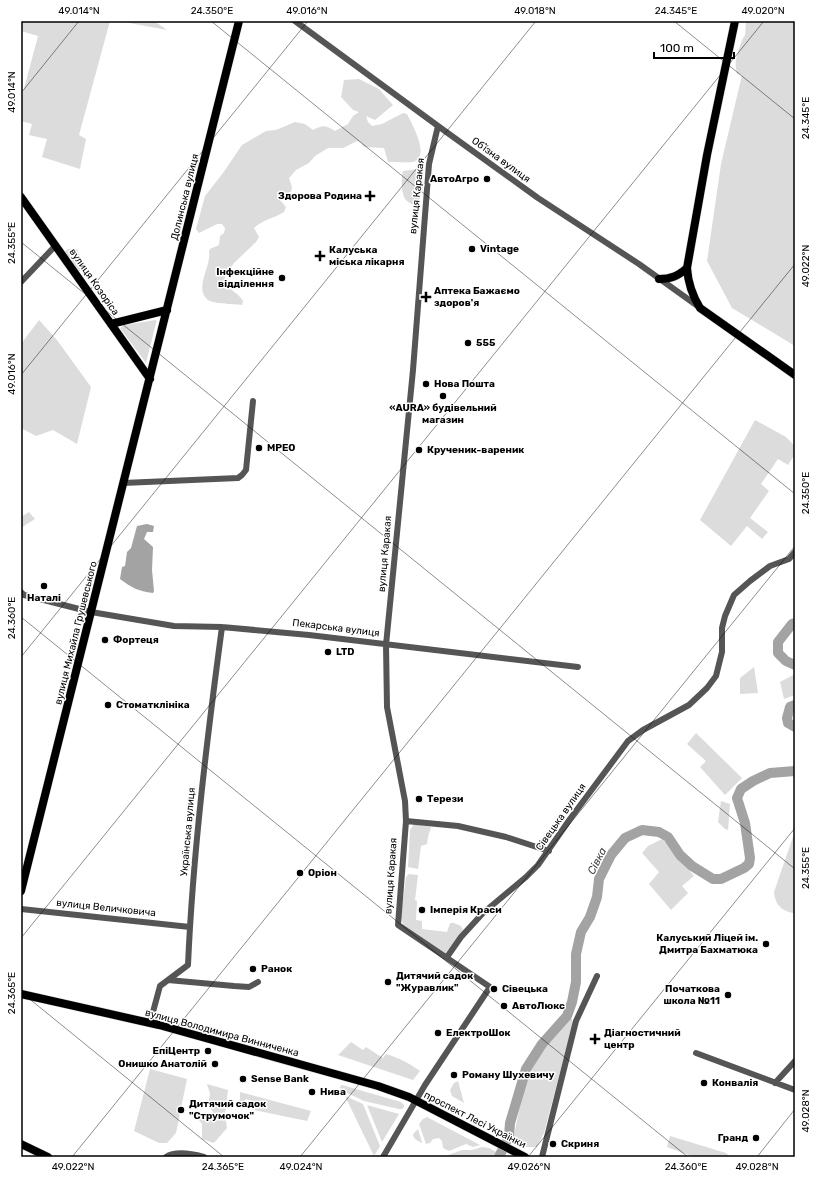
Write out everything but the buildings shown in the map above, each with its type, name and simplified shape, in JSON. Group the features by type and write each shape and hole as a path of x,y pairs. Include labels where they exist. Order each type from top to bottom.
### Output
{"main road":[{"name":"Долинська вулиця","path":"150,379 239,21"},
{"name":"Обʼїзна вулиця","path":"734,21 707,155 687,268 688,280 694,298 700,308 795,375"},
{"name":"вулиця Козоріса","path":"21,196 150,379"},
{"path":"658,279 676,277 687,268"},
{"path":"111,324 167,310"},
{"name":"вулиця Михайла Грушевського","path":"21,891 150,379"},
{"name":"вулиця Володимира Винниченка","path":"21,994 150,1023 378,1086 416,1101"},
{"name":"проспект Лесі Українки","path":"416,1101 526,1157"},
{"path":"21,1144 48,1157"}],"street":[{"name":"Обʼїзна вулиця","path":"295,21 538,198 634,261 700,308"},
{"name":"вулиця Каракая","path":"438,126 429,164 413,370 386,645 387,708 405,801 406,821 398,925 447,957"},
{"path":"21,282 56,245"},
{"path":"123,483 238,478 246,470 253,401"},
{"name":"Сівецька вулиця","path":"447,957 461,937 483,912 538,866 570,819 628,741 643,730 689,705 708,688 716,676 722,652 722,628 725,616 734,595 750,580 770,566 789,559 795,552"},
{"name":"Пекарська вулиця","path":"21,592 24,595 91,612 174,626 222,627 309,634 386,645 578,667"},
{"name":"Українська вулиця","path":"150,1023 160,986 188,965 201,794 222,627"},
{"path":"406,821 458,826 506,837 549,851"},
{"name":"вулиця Величковича","path":"21,909 190,927"},
{"path":"383,1157 416,1101 490,987 447,957"},
{"path":"542,1157 576,1021 597,976"},
{"path":"168,980 242,986 249,986 258,982"},
{"path":"696,1053 795,1090"},
{"path":"775,1083 795,1061"},
{"path":"166,1157 171,1154 196,1155 204,1157"}],"shaded area":[{"path":"21,21 110,21 79,135 86,139 80,169 42,157 47,139 29,135 32,124 21,121 21,100 38,36 21,31"},
{"path":"119,21 154,21 167,30"},
{"path":"746,21 795,21 795,346 732,308 707,261 721,164 742,75 737,74 736,63 742,39 745,35"},
{"path":"359,79 379,89 393,105 375,120 366,116 368,122 372,126 382,124 403,113 407,114 419,140 420,154 418,159 413,162 388,162 384,148 364,147 357,141 343,148 328,148 315,156 309,163 296,170 289,178 292,187 291,192 282,195 280,200 286,207 284,212 254,228 259,237 256,242 234,263 225,275 226,284 240,297 243,301 242,305 219,303 208,300 204,296 202,285 208,263 209,251 210,249 219,245 220,236 224,233 225,228 222,224 217,224 199,233 196,229 205,196 242,145 266,131 276,130 295,122 305,124 313,130 324,126 335,131 348,124 353,116 359,112 353,110 341,97 344,80"},
{"path":"419,169 423,177 423,182 421,197 417,206 408,202 404,198 402,190 402,177 403,171"},
{"path":"68,249 77,249 84,265 83,270 78,271 64,252"},
{"path":"39,320 57,340 91,387 77,444 53,430 36,436 21,428 21,344"},
{"path":"155,320 157,321 146,363 120,328 125,325"},
{"path":"755,420 786,437 795,446 795,454 788,465 778,459 761,484 769,491 750,518 768,532 762,539 747,526 731,546 700,520"},
{"path":"29,512 35,519 21,528 21,517"},
{"path":"147,524 154,526 153,532 147,532 144,539 153,547 153,593 135,589 120,579 122,567 125,566 127,552 131,548 137,526"},
{"path":"754,667 758,693 740,694 740,678"},
{"path":"795,674 795,695 784,699 780,682"},
{"path":"696,733 742,778 725,795 700,767 706,761 687,744"},
{"path":"721,801 730,804 728,830 718,822"},
{"path":"414,824 431,827 427,844 421,846 418,869 408,867 410,830"},
{"path":"795,831 795,913 793,913 785,911 779,906 774,892"},
{"path":"662,839 671,847 694,876 682,886 688,893 671,910 649,884 659,872 642,853 648,846"},
{"path":"409,874 418,875 415,900 417,901 416,920 422,921 422,929 447,932 450,923 454,923 461,926 463,930 445,954 403,925 401,916 406,877"},
{"path":"569,1018 572,1019 573,1023 544,1133 537,1147 526,1147 513,1139 527,1078 549,1042"},
{"path":"351,1042 363,1050 366,1047 383,1058 386,1054 400,1059 420,1071 413,1080 338,1055"},
{"path":"150,1069 187,1079 176,1133 167,1143 159,1143 134,1131"},
{"path":"458,1081 464,1103 452,1096 450,1090 454,1083"},
{"path":"207,1084 228,1090 225,1116 227,1128 214,1143 202,1139 202,1124 199,1120 204,1115 212,1119 213,1112 208,1105 210,1094"},
{"path":"342,1085 401,1102 404,1107 399,1109 364,1101 341,1090 340,1087"},
{"path":"240,1092 311,1111 307,1121 254,1110 257,1103 246,1099 244,1105 240,1101"},
{"path":"345,1096 363,1104 380,1146 374,1156"},
{"path":"367,1105 399,1114 382,1142"},
{"path":"427,1117 480,1145 473,1147 466,1144 449,1151 443,1148 442,1141 439,1138 433,1139 430,1143 426,1144 419,1124"},
{"path":"418,1129 422,1143 416,1140 413,1136"},
{"path":"670,1136 726,1153 730,1157 694,1157 667,1147"},
{"path":"482,1147 489,1148 506,1157 443,1157 462,1150 472,1150"}],"waterway":[{"name":"Сівка","path":"795,623 792,624 778,642 778,653 786,661 795,665"},
{"name":"Сівка","path":"795,705 790,707 787,718 788,723 795,727"},
{"name":"Сівка","path":"499,1157 509,1136 510,1123 526,1069 542,1044 567,1016 572,1002 576,982 576,954 581,932 590,917 597,897 599,879 611,855 625,838 642,830 659,832 668,837 680,855 692,866 713,879 721,879 749,864 750,858 745,823 737,798 741,789 753,781 770,773 795,771"}],"place":[{"name":"АвтоАгро","path":"487,179"},
{"name":"Здорова Родина","path":"370,196"},
{"name":"Vintage","path":"472,249"},
{"name":"Калуська міська лікарня","path":"320,256"},
{"name":"Інфекційне відділення","path":"282,278"},
{"name":"Аптека Бажаємо здоров'я","path":"426,297"},
{"name":"555","path":"468,343"},
{"name":"Нова Пошта","path":"426,384"},
{"name":"«AURA» будівельний магазин","path":"443,396"},
{"name":"МРЕО","path":"259,448"},
{"name":"Крученик-вареник","path":"419,450"},
{"name":"Наталі","path":"44,586"},
{"name":"Фортеця","path":"105,640"},
{"name":"LTD","path":"328,652"},
{"name":"Стоматклініка","path":"108,705"},
{"name":"Терези","path":"419,799"},
{"name":"Оріон","path":"300,873"},
{"name":"Імперія Краси","path":"422,910"},
{"name":"Калуський Ліцей ім. Дмитра Бахматюка","path":"766,944"},
{"name":"Ранок","path":"253,969"},
{"name":"Дитячий садок \"Журавлик\"","path":"388,982"},
{"name":"Сівецька","path":"494,989"},
{"name":"Початкова школа №11","path":"728,995"},
{"name":"АвтоЛюкс","path":"504,1006"},
{"name":"ЕлектроШок","path":"438,1033"},
{"name":"Діагностичний центр","path":"595,1039"},
{"name":"ЕпіЦентр","path":"208,1051"},
{"name":"Онишко Анатолій","path":"215,1064"},
{"name":"Роману Шухевичу","path":"454,1075"},
{"name":"Sense Bank","path":"243,1079"},
{"name":"Конвалія","path":"704,1083"},
{"name":"Нива","path":"312,1092"},
{"name":"Дитячий садок \"Струмочок\"","path":"181,1110"},
{"name":"Гранд","path":"756,1138"},
{"name":"Скриня","path":"553,1144"}]}
